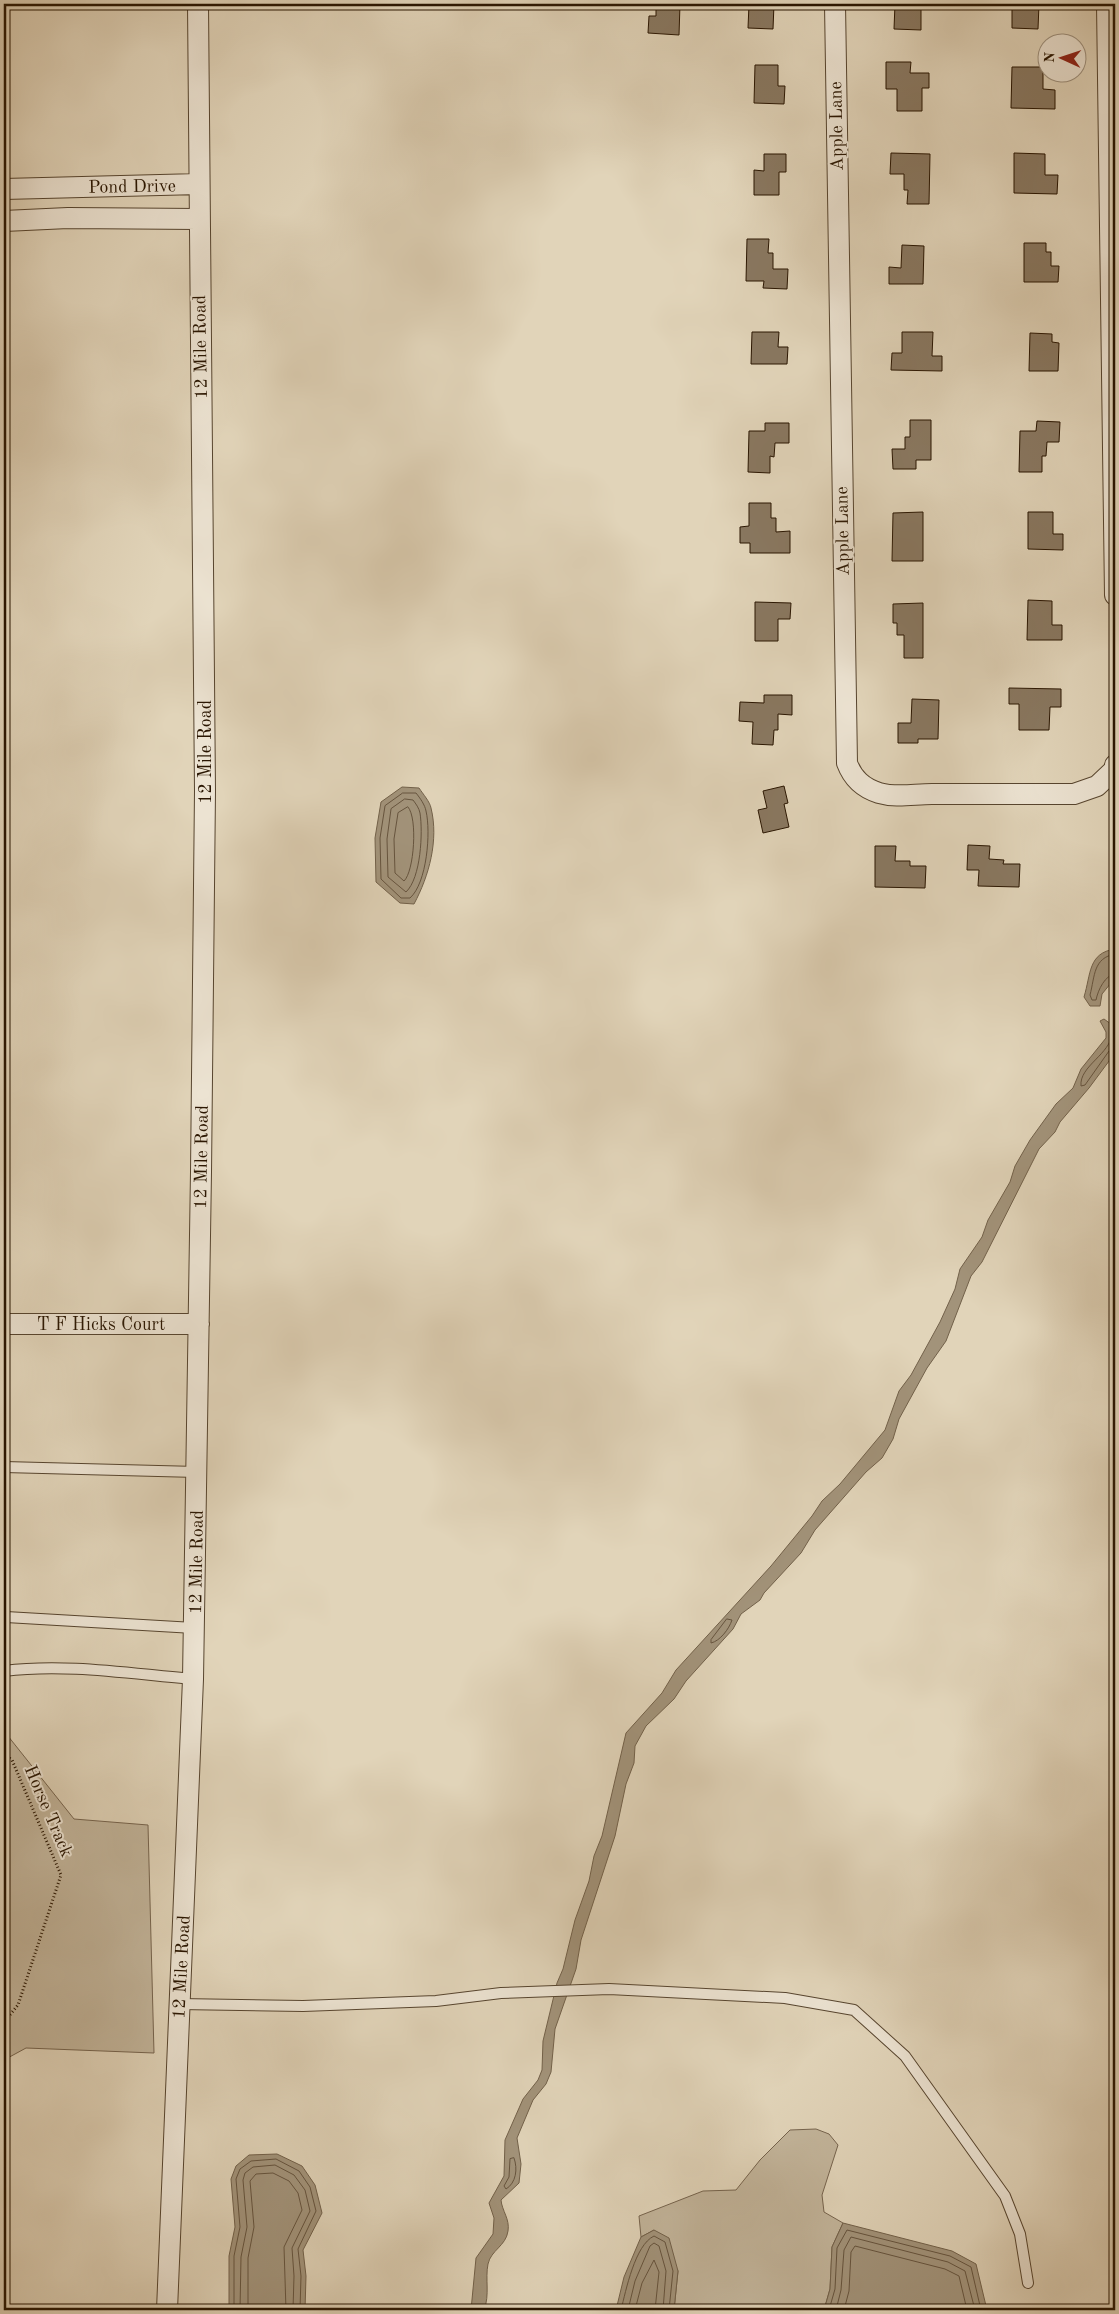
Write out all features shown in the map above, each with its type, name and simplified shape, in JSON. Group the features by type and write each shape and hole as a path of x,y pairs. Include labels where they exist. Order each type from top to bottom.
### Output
{"street":[{"name":"12 Mile Road","path":"167,2310 193,1679 199,1324 205,791 198,219 198,4"},
{"name":"Apple Lane","path":"834,4 847,763 852,776 859,783 876,792 891,796 926,794 1074,794 1097,786 1115,769 1115,765"},
{"path":"1107,4 1115,595"},
{"name":"Pond Drive","path":"4,189 198,184"},
{"name":"Pond Drive","path":"66,187 68,218"},
{"name":"Pond Drive","path":"4,221 68,218 198,219"},
{"name":"T F Hicks Court","path":"4,1324 199,1324"}],"lane":[{"path":"4,1467 197,1472"},
{"path":"6,1617 194,1628"},
{"path":"4,1671 31,1668 69,1669 193,1679"},
{"path":"179,2004 303,2006 436,2001 500,1993 609,1990 785,1998 854,2010 905,2056 1005,2196 1020,2234 1028,2283"}],"path":[{"name":"Horse Track","path":"4,1754 12,1760 61,1875 18,2005 4,2022"}],"shaded area":[{"path":"4,1731 74,1819 148,1825 154,2053 26,2048 4,2060"},
{"path":"816,2129 829,2134 838,2145 822,2195 824,2212 843,2223 832,2247 830,2289 824,2310 674,2310 678,2271 654,2230 641,2237 639,2216 703,2191 736,2190 760,2160 790,2130"}],"water":[{"path":"402,787 419,788 428,801 433,820 434,833 431,857 424,882 414,904 400,903 376,882 375,838 381,802"},
{"path":"1115,949 1115,978 1102,994 1100,1006 1090,1006 1084,997 1092,966 1100,955"},
{"path":"1104,1019 1115,1027 1115,1053 1060,1122 1055,1132 1039,1149 982,1262 971,1276 946,1341 927,1368 899,1419 893,1439 882,1458 866,1472 815,1530 801,1553 764,1593 760,1600 741,1614 733,1629 686,1681 674,1699 646,1726 635,1746 634,1763 626,1784 615,1836 581,1940 576,1969 555,2029 551,2072 546,2084 533,2100 517,2138 521,2164 519,2183 501,2200 508,2223 507,2236 492,2255 488,2264 487,2299 484,2310 471,2310 476,2258 493,2234 494,2218 489,2203 504,2176 505,2140 523,2099 538,2080 542,2070 543,2041 557,1983 563,1969 575,1920 589,1881 594,1856 602,1836 626,1733 662,1693 676,1670 771,1566 822,1501 840,1484 885,1430 899,1391 911,1375 940,1322 955,1289 960,1269 982,1237 988,1220 1010,1182 1015,1166 1030,1140 1056,1104 1073,1088 1081,1069 1106,1038 1106,1032 1100,1021"},
{"path":"277,2154 302,2166 315,2185 322,2213 303,2250 306,2276 305,2310 229,2310 229,2256 235,2227 231,2179 236,2166 249,2155"},
{"path":"843,2223 952,2251 976,2264 987,2310 824,2310 830,2289 832,2247"},
{"path":"654,2230 669,2238 678,2271 674,2310 616,2310 624,2277 641,2237"}],"building":[{"path":"656,4 680,4 679,35 648,33 649,16 656,16"},
{"path":"749,4 774,4 773,29 748,28"},
{"path":"895,4 921,4 921,30 894,29"},
{"path":"1012,4 1039,4 1038,29 1012,28"},
{"path":"886,62 911,62 910,73 929,73 929,88 922,88 922,111 897,111 897,89 886,89"},
{"path":"755,65 778,65 778,86 785,86 784,104 754,103"},
{"path":"1012,67 1036,67 1036,82 1043,82 1043,89 1055,90 1055,109 1011,108"},
{"path":"891,153 930,154 929,204 907,204 908,190 904,190 904,174 890,174"},
{"path":"1014,153 1045,154 1045,175 1058,175 1057,194 1014,193"},
{"path":"764,154 786,154 786,172 779,172 779,195 754,195 754,170 764,171"},
{"path":"747,239 769,239 768,253 773,253 773,269 788,269 787,289 763,288 764,281 746,281"},
{"path":"1024,243 1046,243 1046,252 1051,252 1051,266 1059,266 1058,282 1024,282"},
{"path":"902,245 924,246 923,284 889,284 889,267 901,268"},
{"path":"752,332 779,332 778,347 788,347 787,364 751,364"},
{"path":"902,332 933,332 932,356 942,356 942,371 891,370 892,353 902,353"},
{"path":"1030,333 1052,334 1052,342 1059,343 1058,371 1029,371"},
{"path":"910,420 931,420 931,460 916,460 916,469 893,469 892,449 905,449 905,437 910,437"},
{"path":"1037,421 1060,422 1059,442 1047,442 1046,456 1042,456 1042,472 1019,472 1020,431 1036,431"},
{"path":"765,423 789,423 789,443 775,443 774,457 770,456 770,473 748,472 749,431 765,431"},
{"path":"749,503 771,503 771,518 776,518 776,532 790,531 790,553 750,553 750,543 740,543 740,527 749,526"},
{"path":"923,512 923,561 892,561 893,513"},
{"path":"1028,512 1053,512 1053,534 1063,534 1063,550 1028,549"},
{"path":"1028,600 1052,601 1052,625 1062,625 1062,640 1027,640"},
{"path":"755,602 791,603 790,619 778,619 778,641 755,641"},
{"path":"923,603 923,658 904,658 904,635 897,635 897,623 893,623 893,604"},
{"path":"1009,688 1061,689 1061,707 1050,707 1049,730 1019,730 1019,704 1009,704"},
{"path":"764,695 792,695 792,715 778,714 778,730 774,730 773,745 752,744 753,722 739,721 740,702 764,703"},
{"path":"912,699 939,700 938,739 918,739 918,743 898,743 898,723 911,723"},
{"path":"784,786 788,803 784,804 789,827 763,833 758,810 767,808 763,791"},
{"path":"968,845 990,846 989,859 1004,860 1003,864 1020,864 1019,887 978,886 979,870 967,870"},
{"path":"875,846 896,846 895,861 910,861 910,866 926,866 925,888 875,887"}]}
